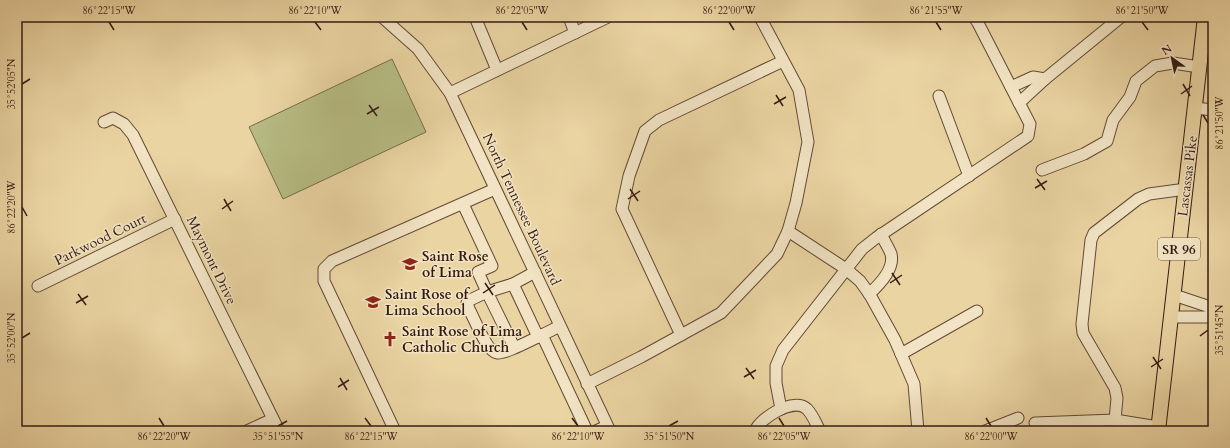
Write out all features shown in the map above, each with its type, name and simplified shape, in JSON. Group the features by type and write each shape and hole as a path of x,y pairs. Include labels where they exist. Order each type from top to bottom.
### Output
{"main road":[{"name":"Lascassas Pike","path":"1158,429 1196,108 1205,17"}],"street":[{"name":"North Tennessee Boulevard","path":"382,17 418,49 450,93 608,428"},
{"path":"475,17 498,70"},
{"path":"569,17 575,33"},
{"path":"450,93 608,17"},
{"path":"587,384 721,314 777,254 788,231 796,203 808,142 799,90 760,17"},
{"path":"781,409 776,383 776,366 783,350 862,249 881,234 1028,136 1030,124 974,17"},
{"path":"1019,104 1045,79 1121,17"},
{"path":"681,335 622,209 629,176 645,131 659,120 783,61"},
{"path":"1042,170 1084,154 1107,141 1113,120 1130,97 1136,81 1155,66 1173,63 1199,67"},
{"path":"1010,87 1033,77 1045,79"},
{"path":"939,96 969,176"},
{"path":"1196,108 1213,110"},
{"name":"Maymont Drive","path":"104,122 112,118 124,124 133,135 279,431"},
{"path":"395,431 324,281 324,269 332,261 495,189"},
{"path":"1118,424 1115,388 1087,340 1082,324 1090,240 1094,233 1138,199 1149,194 1186,189"},
{"path":"462,204 492,266 478,272 514,347"},
{"name":"Parkwood Court","path":"38,286 175,219"},
{"path":"788,231 846,269 860,281 869,294 895,340 914,384 918,431"},
{"path":"869,294 882,283 890,269 891,255 881,234"},
{"path":"535,272 512,284 487,292 468,301 467,303 469,309 487,345 496,353 503,352 560,326"},
{"path":"512,284 588,431"},
{"path":"1174,295 1207,306 1213,311"},
{"path":"901,354 977,311"},
{"path":"1171,317 1213,317"},
{"path":"755,431 756,427 764,420 781,409 798,405 807,408 820,431"},
{"path":"247,431 273,418"},
{"path":"985,431 1018,418"},
{"path":"1035,423 1118,424 1158,429"},
{"path":"596,431 608,428"}],"green space":[{"path":"392,59 426,132 283,199 249,127"}],"place":[{"name":"Saint Rose of Lima","path":"410,264"},
{"name":"Saint Rose of Lima School","path":"373,302"},
{"name":"Saint Rose of Lima Catholic Church","path":"390,339"}]}
